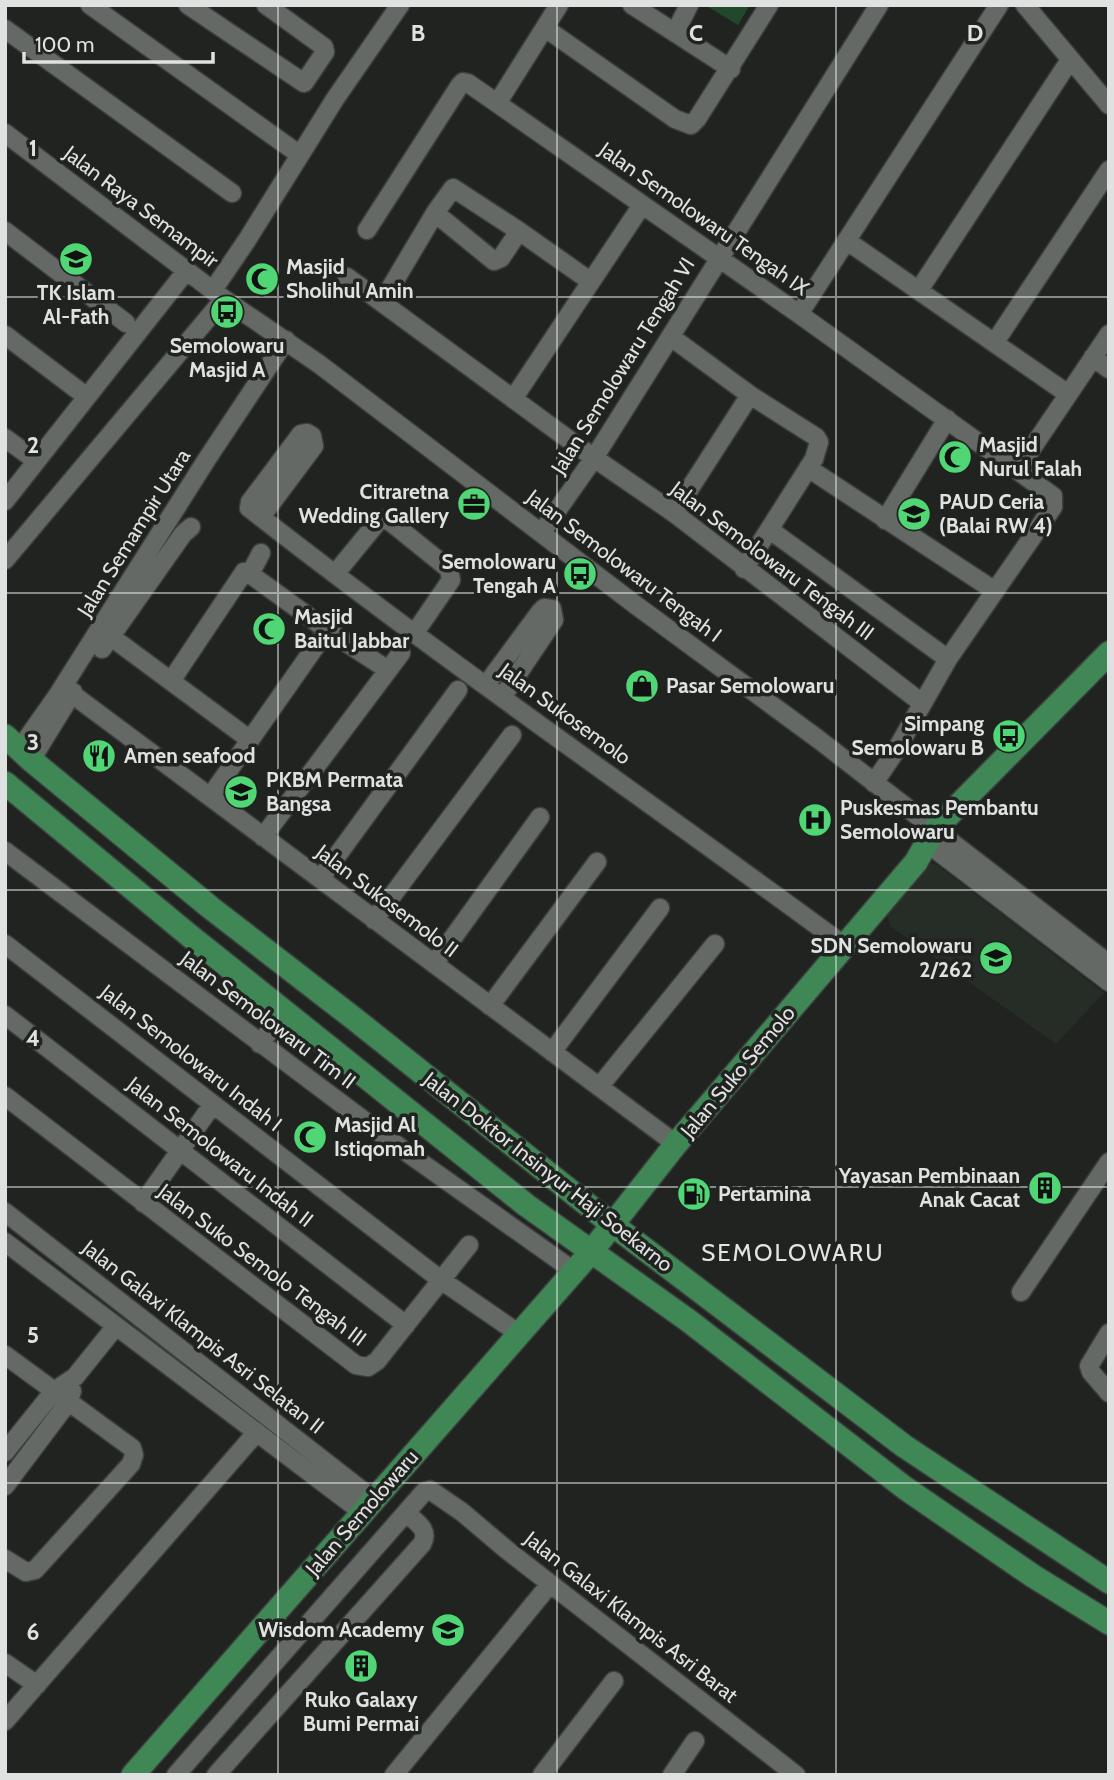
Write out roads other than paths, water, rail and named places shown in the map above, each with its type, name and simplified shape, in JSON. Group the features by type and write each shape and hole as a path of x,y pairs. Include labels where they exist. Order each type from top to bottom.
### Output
{"main road":[{"path":"931,845 1109,653"},
{"path":"931,845 1109,671"},
{"name":"Jalan Doktor Insinyur Haji Soekarno","path":"18,749 211,908 613,1225 904,1446 1108,1586"},
{"name":"Jalan Doktor Insinyur Haji Soekarno","path":"5,783 450,1145 591,1252 689,1321 905,1488 1032,1576 1099,1617"},
{"name":"Jalan Suko Semolo","path":"591,1252 676,1144 931,845"},
{"path":"190,936 198,936 209,928 213,916 211,908"},
{"path":"232,970 232,959 236,950 252,939"},
{"name":"Jalan Semolowaru","path":"133,1775 303,1607 368,1505 591,1252"},
{"path":"1099,1617 1108,1586"}],"street":[{"path":"90,5 300,155"},
{"path":"188,5 301,82 306,82 324,52 324,47 266,5"},
{"path":"8,551 219,294 300,155 400,5"},
{"path":"498,102 559,5"},
{"path":"632,5 731,69"},
{"path":"675,33 689,5"},
{"path":"545,28 687,125 697,119 769,5"},
{"name":"Jalan Semolowaru Tengah VI","path":"542,532 594,458 879,5"},
{"path":"799,314 999,5"},
{"path":"1025,5 1109,105"},
{"path":"5,29 232,192"},
{"path":"919,290 1070,60"},
{"name":"Jalan Semolowaru Tengah IX","path":"367,230 461,83 468,83 799,314 1053,496 1054,505 995,591"},
{"name":"Jalan Raya Semampir","path":"5,133 219,294 286,340"},
{"path":"995,342 1109,170"},
{"path":"382,302 435,213 454,188 590,281"},
{"path":"513,399 642,205"},
{"path":"435,213 494,261 501,258 519,231"},
{"path":"5,231 126,323"},
{"path":"847,241 1068,394"},
{"path":"5,501 187,270"},
{"name":"Jalan Semolowaru Tengah III","path":"347,277 594,458 674,513 922,703"},
{"path":"1018,469 1109,334"},
{"path":"5,335 87,397"},
{"path":"671,337 820,442 818,452 744,569"},
{"name":"Jalan Semolowaru Tengah I","path":"286,340 874,783 931,845"},
{"name":"Jalan Semampir Utara","path":"18,749 64,685 286,340"},
{"path":"1093,358 1109,369"},
{"path":"674,513 750,395"},
{"path":"885,520 947,419"},
{"path":"5,438 35,460"},
{"path":"808,468 995,591 948,659 895,752 874,783"},
{"name":"Jalan Sukosemolo","path":"261,517 414,634 845,946"},
{"path":"335,574 380,519 392,523 452,574 451,580 414,634"},
{"path":"18,749 72,694 110,636 183,534 191,527"},
{"path":"769,530 948,659"},
{"path":"250,574 261,553"},
{"path":"171,681 244,572 388,670"},
{"path":"486,685 540,612 544,608 552,610 554,620 503,696"},
{"path":"210,797 327,630"},
{"path":"110,636 249,739"},
{"path":"263,837 401,653"},
{"path":"320,879 458,690"},
{"name":"Jalan Sukosemolo II","path":"72,694 676,1144"},
{"path":"374,920 512,735"},
{"path":"434,964 540,817"},
{"path":"931,845 1109,964"},
{"path":"931,845 1109,982"},
{"name":"Jalan Semolowaru Tim II","path":"5,851 260,1044 500,1220 575,1271"},
{"path":"490,1006 597,862"},
{"path":"552,1052 660,908"},
{"name":"Jalan Semolowaru Indah I","path":"5,944 441,1280 518,1333"},
{"path":"599,1087 715,944"},
{"path":"260,1044 284,1011"},
{"name":"Jalan Semolowaru Indah II","path":"5,1015 406,1325"},
{"name":"Jalan Suko Semolo Tengah III","path":"5,1096 356,1365 368,1367 377,1361 469,1245"},
{"path":"143,1203 213,1104"},
{"path":"1021,1292 1109,1161"},
{"name":"Jalan Galaxi Klampis Asri Selatan II","path":"5,1212 292,1447 368,1505"},
{"name":"Jalan Galaxi Klampis Asri Selatan II","path":"5,1242 257,1432 292,1447"},
{"path":"5,1486 75,1377 116,1326"},
{"path":"1109,1333 1089,1366 1109,1393"},
{"path":"5,1355 132,1448 134,1455 131,1464 35,1570 26,1572 5,1559"},
{"path":"5,1452 62,1396"},
{"path":"5,1721 257,1432"},
{"name":"Jalan Galaxi Klampis Asri Barat","path":"406,1513 424,1492 430,1490 438,1493 550,1584 796,1775"},
{"path":"176,1775 303,1607 406,1513 424,1529 425,1539 422,1544 216,1775"},
{"path":"394,1775 550,1584"},
{"path":"5,1663 37,1685"},
{"path":"542,1775 614,1681"},
{"path":"672,1775 695,1741"}],"place":[{"name":"TK Islam Al-Fath","path":"76,259"},
{"name":"Masjid Sholihul Amin","path":"262,279"},
{"name":"Semolowaru Masjid A","path":"227,312"},
{"name":"Masjid Nurul Falah","path":"955,457"},
{"name":"Citraretna Wedding Gallery","path":"474,504"},
{"name":"PAUD Ceria (Balai RW 4)","path":"914,514"},
{"name":"Semolowaru Tengah A","path":"580,574"},
{"name":"Masjid Baitul Jabbar","path":"269,629"},
{"name":"Pasar Semolowaru","path":"642,686"},
{"name":"Simpang Semolowaru B","path":"1009,736"},
{"name":"Amen seafood","path":"99,756"},
{"name":"PKBM Permata Bangsa","path":"241,792"},
{"name":"Puskesmas Pembantu Semolowaru","path":"815,820"},
{"name":"SDN Semolowaru 2/262","path":"996,958"},
{"name":"Masjid Al Istiqomah","path":"310,1137"},
{"name":"Yayasan Pembinaan Anak Cacat","path":"1045,1188"},
{"name":"Pertamina","path":"694,1194"},
{"name":"Wisdom Academy","path":"448,1630"},
{"name":"Ruko Galaxy Bumi Permai","path":"361,1666"}],"district":[{"name":"SEMOLOWARU","path":"793,1253"}]}
